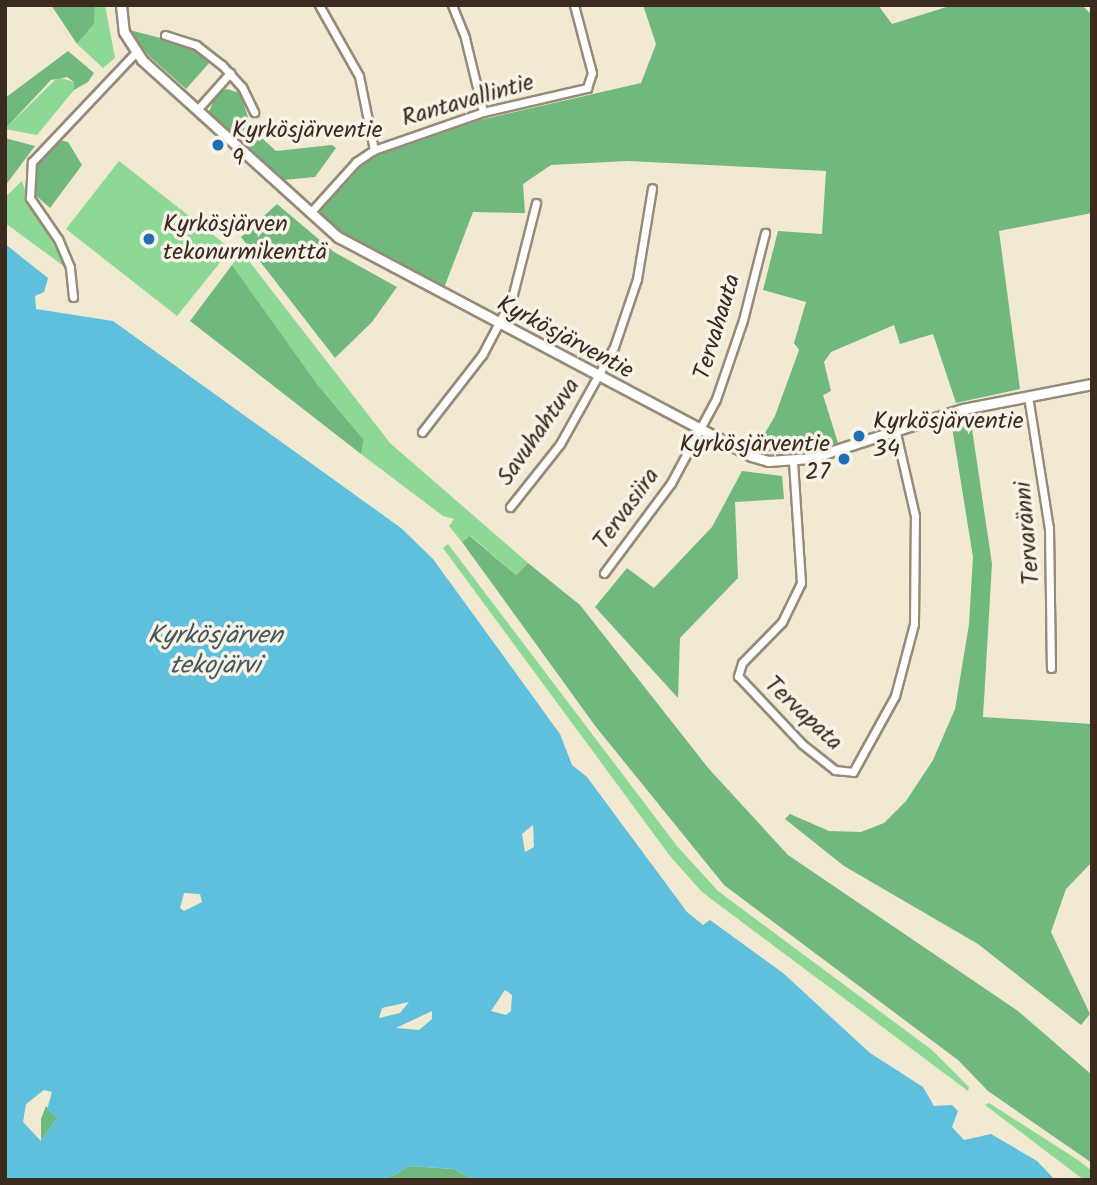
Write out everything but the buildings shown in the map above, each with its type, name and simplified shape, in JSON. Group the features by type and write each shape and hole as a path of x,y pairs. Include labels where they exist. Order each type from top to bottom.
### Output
{"street":[{"name":"Kyrkösjärventie","path":"121,5 124,32 136,52 310,213 360,251 751,456 793,462 896,433 963,409 1092,384"},
{"path":"319,5 359,76 374,150"},
{"path":"452,5 465,38 483,112"},
{"name":"Rantavallintie","path":"310,213 356,162 374,150 483,112 580,91 592,84 592,73 573,5"},
{"path":"165,35 196,46 230,73 254,112"},
{"path":"73,297 71,267 58,239 30,198 32,162 136,52"},
{"path":"197,110 230,73"},
{"name":"Savuhahtuva","path":"510,507 560,444 599,378 637,279 652,188"},
{"path":"422,432 457,391 499,325 523,267 536,203"},
{"name":"Tervahauta","path":"701,430 732,358 765,233"},
{"name":"Tervaränni","path":"1028,396 1049,528 1051,668"},
{"name":"Tervasiira","path":"604,573 671,483 701,430"},
{"name":"Tervapata","path":"793,462 800,583 782,622 743,663 737,676 802,744 835,770 853,772 895,696 914,624 915,516 896,433"}],"green space":[{"path":"51,5 95,5 94,24 77,44"},
{"path":"95,5 105,5 115,58 103,68 77,44 94,24"},
{"path":"643,5 878,5 892,24 953,5 1082,5 1092,15 1092,213 999,231 1020,389 956,403 933,334 900,344 894,325 831,352 824,362 831,391 823,395 838,443 792,454 755,450 775,416 799,350 794,343 806,302 763,290 778,231 822,234 826,171 628,161 551,165 523,184 525,213 473,212 444,288 350,239 321,215 321,208 367,159 480,120 641,83 656,44"},
{"path":"129,30 185,44 211,61 186,89 149,56"},
{"path":"68,51 94,73 88,82 74,90 74,82 67,77 51,80 5,129 5,98"},
{"path":"58,77 74,82 74,90 37,135 5,129"},
{"path":"227,89 240,93 252,129 276,151 332,145 336,148 315,177 283,180 209,112 216,93"},
{"path":"5,138 35,146 5,186"},
{"path":"59,140 68,142 82,165 50,208 32,192 34,169 39,158"},
{"name":"Kyrkösjärven tekonurmikenttä","path":"119,161 231,249 177,316 66,229"},
{"path":"22,181 32,212 53,239 65,267 5,223 5,197"},
{"path":"277,204 334,252 397,287 372,322 335,358 241,237"},
{"path":"242,252 390,443 528,563 516,575 471,536 462,542 449,526 454,519 443,516 361,454 364,440 317,384 232,265"},
{"path":"232,265 317,384 364,440 361,454 190,321"},
{"path":"971,422 992,564 983,717 1092,724 1092,862 1066,889 1051,932 1090,1014 1081,1025 978,944 844,866 785,819 790,814 829,831 861,832 884,823 906,801 933,760 955,709 969,624 973,557 952,427"},
{"path":"742,471 782,476 784,499 735,502 738,578 680,638 678,698 595,607 627,568 654,588 712,527"},
{"path":"470,536 516,575 528,563 580,605 709,769 788,855 1018,1011 1092,1075 1092,1163 988,1091 958,1060 724,885 596,727 462,542"},
{"path":"448,544 677,846 718,891 932,1050 969,1087 968,1091 702,892 670,856 443,548"},
{"path":"989,1103 1078,1160 1092,1171 1092,1180 1084,1180 985,1105"},
{"path":"46,1106 57,1118 41,1141 41,1119"},
{"path":"409,1166 454,1169 474,1180 366,1180 391,1177"}],"water":[{"name":"Kyrkösjärven tekojärvi","path":"5,244 48,278 44,292 35,296 36,309 113,321 401,528 433,559 560,734 572,765 587,777 687,912 703,925 710,920 783,973 870,1053 923,1087 934,1106 952,1105 958,1111 952,1127 964,1140 991,1134 1037,1161 1055,1180 474,1180 454,1169 409,1166 391,1177 365,1180 5,1180","holes":["533,825 534,847 525,852 522,834","184,893 200,894 202,902 184,911 180,908","505,990 512,995 511,1011 506,1015 491,1011","409,1002 400,1013 379,1018 382,1008","432,1011 432,1019 419,1030 396,1028","44,1090 52,1092 47,1110 57,1118 41,1141 23,1122 26,1104"]}],"place":[{"name":"Kyrkösjärventie 9","path":"218,145"},
{"name":"Kyrkösjärven tekonurmikenttä","path":"149,239"},
{"name":"Kyrkösjärventie 34","path":"859,436"},
{"name":"Kyrkösjärventie 27","path":"844,459"}]}
